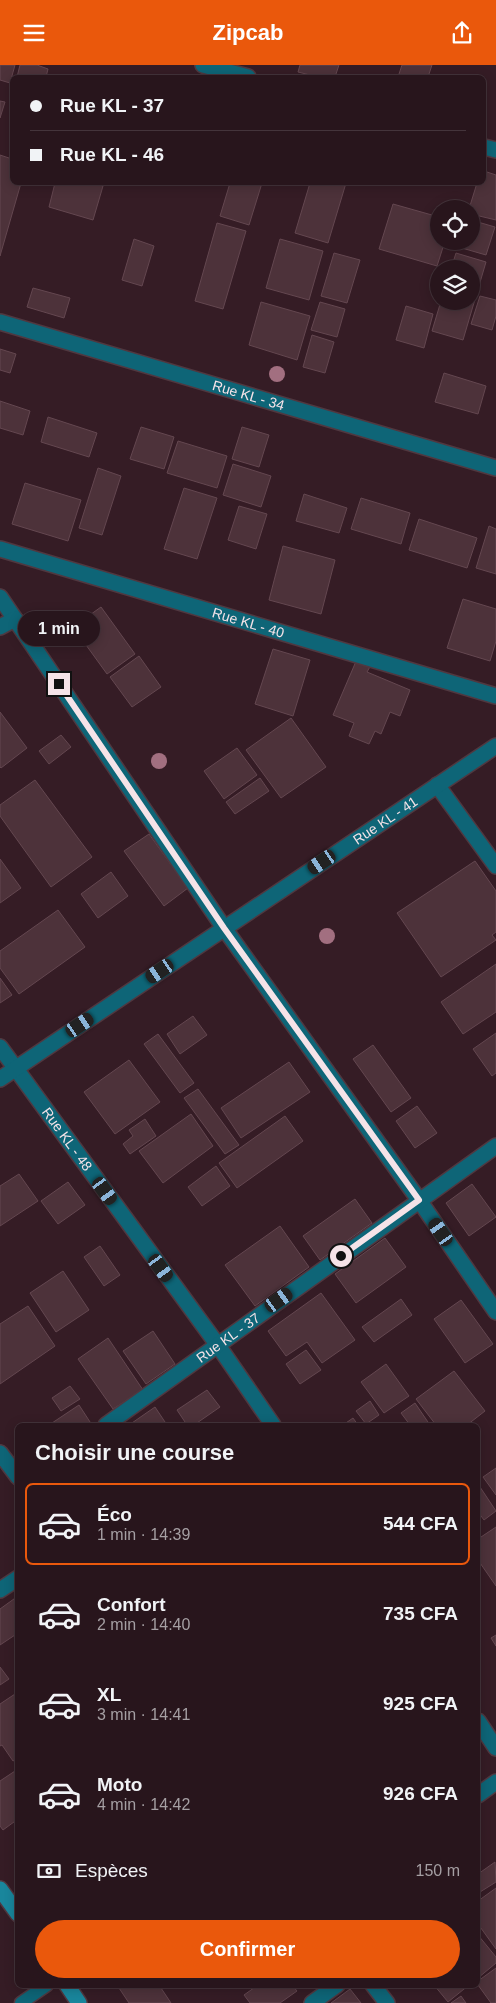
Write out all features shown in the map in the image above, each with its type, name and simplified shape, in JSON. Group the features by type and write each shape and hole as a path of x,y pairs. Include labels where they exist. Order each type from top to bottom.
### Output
{"street":[{"path":"203,65 240,75"},
{"name":"Rue KL - 34","path":"0,322 496,467"},
{"name":"Rue KL - 40","path":"0,549 496,696"},
{"path":"0,597 224,928 419,1200 496,1312"},
{"path":"0,627 15,619"},
{"name":"Rue KL - 41","path":"0,1079 496,746"},
{"path":"437,785 496,866"},
{"name":"Rue KL - 48","path":"0,1047 217,1344 272,1423"},
{"name":"Rue KL - 37","path":"109,1423 496,1145"},
{"path":"0,1453 15,1473"},
{"path":"0,1590 15,1580"},
{"path":"480,1723 491,1732 496,1748"},
{"path":"480,1794 496,1782"},
{"path":"0,1889 15,1910"},
{"path":"68,1988 80,2003"},
{"path":"312,2003 334,1988"},
{"path":"375,1988 387,2003"}],"lane":[{"path":"21,2003 43,1988"}],"building":[{"path":"0,65 15,65 12,75 10,75 10,83 0,80"},
{"path":"20,65 37,65 48,69 46,75 18,75"},
{"path":"300,65 339,65 336,75 310,75 298,72"},
{"path":"402,65 432,65 429,75 399,75"},
{"path":"0,101 5,102 0,118"},
{"path":"0,155 10,158 10,185 20,185 0,256"},
{"path":"486,172 496,175 496,220 480,216 480,200 472,200 476,185 486,185"},
{"path":"54,185 103,186 93,220 49,207"},
{"path":"229,185 261,185 249,225 220,216"},
{"path":"309,185 345,185 328,243 295,233"},
{"path":"393,204 430,214 430,250 442,250 439,260 430,260 430,264 379,249"},
{"path":"217,223 246,231 223,309 195,301"},
{"path":"480,223 495,227 486,255 469,250 480,250"},
{"path":"134,239 154,246 142,286 122,280"},
{"path":"280,239 323,251 309,300 266,288"},
{"path":"334,253 360,260 347,303 321,296"},
{"path":"456,253 479,260 454,260"},
{"path":"480,260 486,262 480,282"},
{"path":"33,288 70,298 64,318 27,307"},
{"path":"480,296 496,300 496,316 492,330 471,324 476,310 480,310"},
{"path":"261,302 310,316 297,360 249,345"},
{"path":"320,302 345,309 337,337 311,330"},
{"path":"406,306 433,314 424,348 396,340"},
{"path":"438,310 472,310 463,340 432,331"},
{"path":"312,335 334,342 325,373 303,367"},
{"path":"0,349 16,354 10,373 0,370"},
{"path":"444,373 486,386 478,414 435,402"},
{"path":"0,401 30,411 23,435 0,428"},
{"path":"48,417 97,433 89,457 41,442"},
{"path":"141,427 174,437 164,469 130,459"},
{"path":"242,427 269,435 259,467 232,459"},
{"path":"178,441 227,456 217,488 167,473"},
{"path":"233,464 271,476 261,507 223,495"},
{"path":"98,468 121,476 102,535 79,528"},
{"path":"25,483 81,500 68,541 12,524"},
{"path":"184,488 217,498 197,559 164,549"},
{"path":"304,494 347,508 339,533 296,521"},
{"path":"361,498 410,513 401,544 351,529"},
{"path":"239,506 267,514 256,549 228,540"},
{"path":"419,519 477,538 467,568 409,550"},
{"path":"489,526 496,529 496,574 476,568"},
{"path":"283,546 335,560 321,614 269,600"},
{"path":"463,599 496,609 496,641 490,661 447,648"},
{"path":"101,607 135,654 107,674 73,627"},
{"path":"273,649 310,660 293,716 255,704"},
{"path":"139,656 161,687 132,707 110,677"},
{"path":"357,659 371,665 367,672 410,690 400,716 390,712 381,734 375,731 369,744 349,736 354,723 333,715"},
{"path":"0,712 27,748 1,768 0,767"},
{"path":"291,718 326,767 281,798 246,750"},
{"path":"61,735 71,747 49,764 39,751"},
{"path":"237,748 257,775 224,799 204,771"},
{"path":"260,778 269,791 235,814 226,802"},
{"path":"35,780 92,857 51,887 0,816 0,805"},
{"path":"149,834 188,888 164,906 124,851"},
{"path":"0,859 21,888 0,903"},
{"path":"475,861 496,891 496,932 492,935 496,940 441,977 397,913"},
{"path":"111,872 128,896 98,918 81,894"},
{"path":"58,910 85,947 19,994 0,968 0,951"},
{"path":"496,964 496,1012 463,1034 441,1002"},
{"path":"0,978 12,995 0,1003"},
{"path":"193,1016 207,1035 180,1054 167,1034"},
{"path":"496,1033 496,1073 492,1076 473,1049"},
{"path":"158,1034 194,1083 180,1093 144,1044"},
{"path":"373,1045 411,1098 391,1112 353,1059"},
{"path":"129,1060 160,1102 115,1134 84,1092"},
{"path":"289,1062 310,1092 241,1138 221,1108"},
{"path":"198,1089 239,1145 225,1154 184,1098"},
{"path":"417,1106 437,1133 415,1148 396,1121"},
{"path":"191,1114 213,1146 163,1183 139,1151"},
{"path":"285,1116 303,1141 237,1188 219,1163"},
{"path":"145,1119 156,1136 130,1154 123,1144 133,1136 129,1130"},
{"path":"216,1166 230,1186 202,1206 188,1187"},
{"path":"19,1174 38,1201 0,1226 0,1186"},
{"path":"68,1182 85,1205 58,1224 41,1201"},
{"path":"472,1184 496,1217 469,1236 446,1203"},
{"path":"355,1199 372,1223 320,1260 303,1236"},
{"path":"280,1226 309,1267 255,1306 225,1265"},
{"path":"385,1238 406,1267 356,1303 335,1274"},
{"path":"100,1246 120,1275 104,1286 84,1257"},
{"path":"63,1271 89,1310 56,1332 30,1293"},
{"path":"321,1293 355,1340 322,1363 307,1342 286,1356 268,1331"},
{"path":"401,1299 412,1315 374,1342 362,1327"},
{"path":"461,1300 493,1344 465,1363 434,1319"},
{"path":"28,1306 55,1346 0,1384 0,1324"},
{"path":"153,1331 175,1364 146,1384 123,1351"},
{"path":"108,1338 143,1390 113,1409 78,1359"},
{"path":"306,1350 321,1370 300,1384 286,1364"},
{"path":"386,1364 409,1396 384,1413 361,1382"},
{"path":"454,1371 485,1411 470,1423 434,1423 416,1399"},
{"path":"70,1386 80,1399 61,1411 52,1398"},
{"path":"207,1390 220,1407 197,1423 186,1423 177,1410"},
{"path":"370,1401 379,1415 365,1423 356,1411"},
{"path":"415,1403 429,1423 408,1423 401,1413"},
{"path":"79,1405 91,1423 52,1423"},
{"path":"155,1407 166,1423 132,1423"},
{"path":"353,1418 357,1423 346,1423"},
{"path":"496,1468 496,1495 483,1477"},
{"path":"480,1487 496,1511 484,1520 480,1515"},
{"path":"496,1527 496,1586 480,1563 480,1538"},
{"path":"15,1598 15,1635 0,1645 0,1609"},
{"path":"496,1635 496,1646 491,1638"},
{"path":"0,1667 9,1679 0,1685"},
{"path":"15,1694 15,1760 13,1761 2,1745 0,1746 0,1704"},
{"path":"15,1771 15,1821 3,1830 0,1826 0,1781"},
{"path":"495,1862 496,1882 480,1892 480,1873"},
{"path":"496,1888 496,1949 480,1927 480,1900"},
{"path":"480,1937 496,1957 496,1963 480,1976"},
{"path":"496,1968 496,2003 491,2003 480,1988 480,1980"},
{"path":"119,1988 161,1988 171,2003 129,2003"},
{"path":"254,1988 294,1988 297,1991 280,2003 250,2003 244,1995"},
{"path":"436,1988 465,1988 448,2002"},
{"path":"350,1989 361,2003 331,2003"},
{"path":"461,1996 466,2003 451,2003"}],"route":[{"path":"59,684 224,928 419,1200 341,1256"}]}
